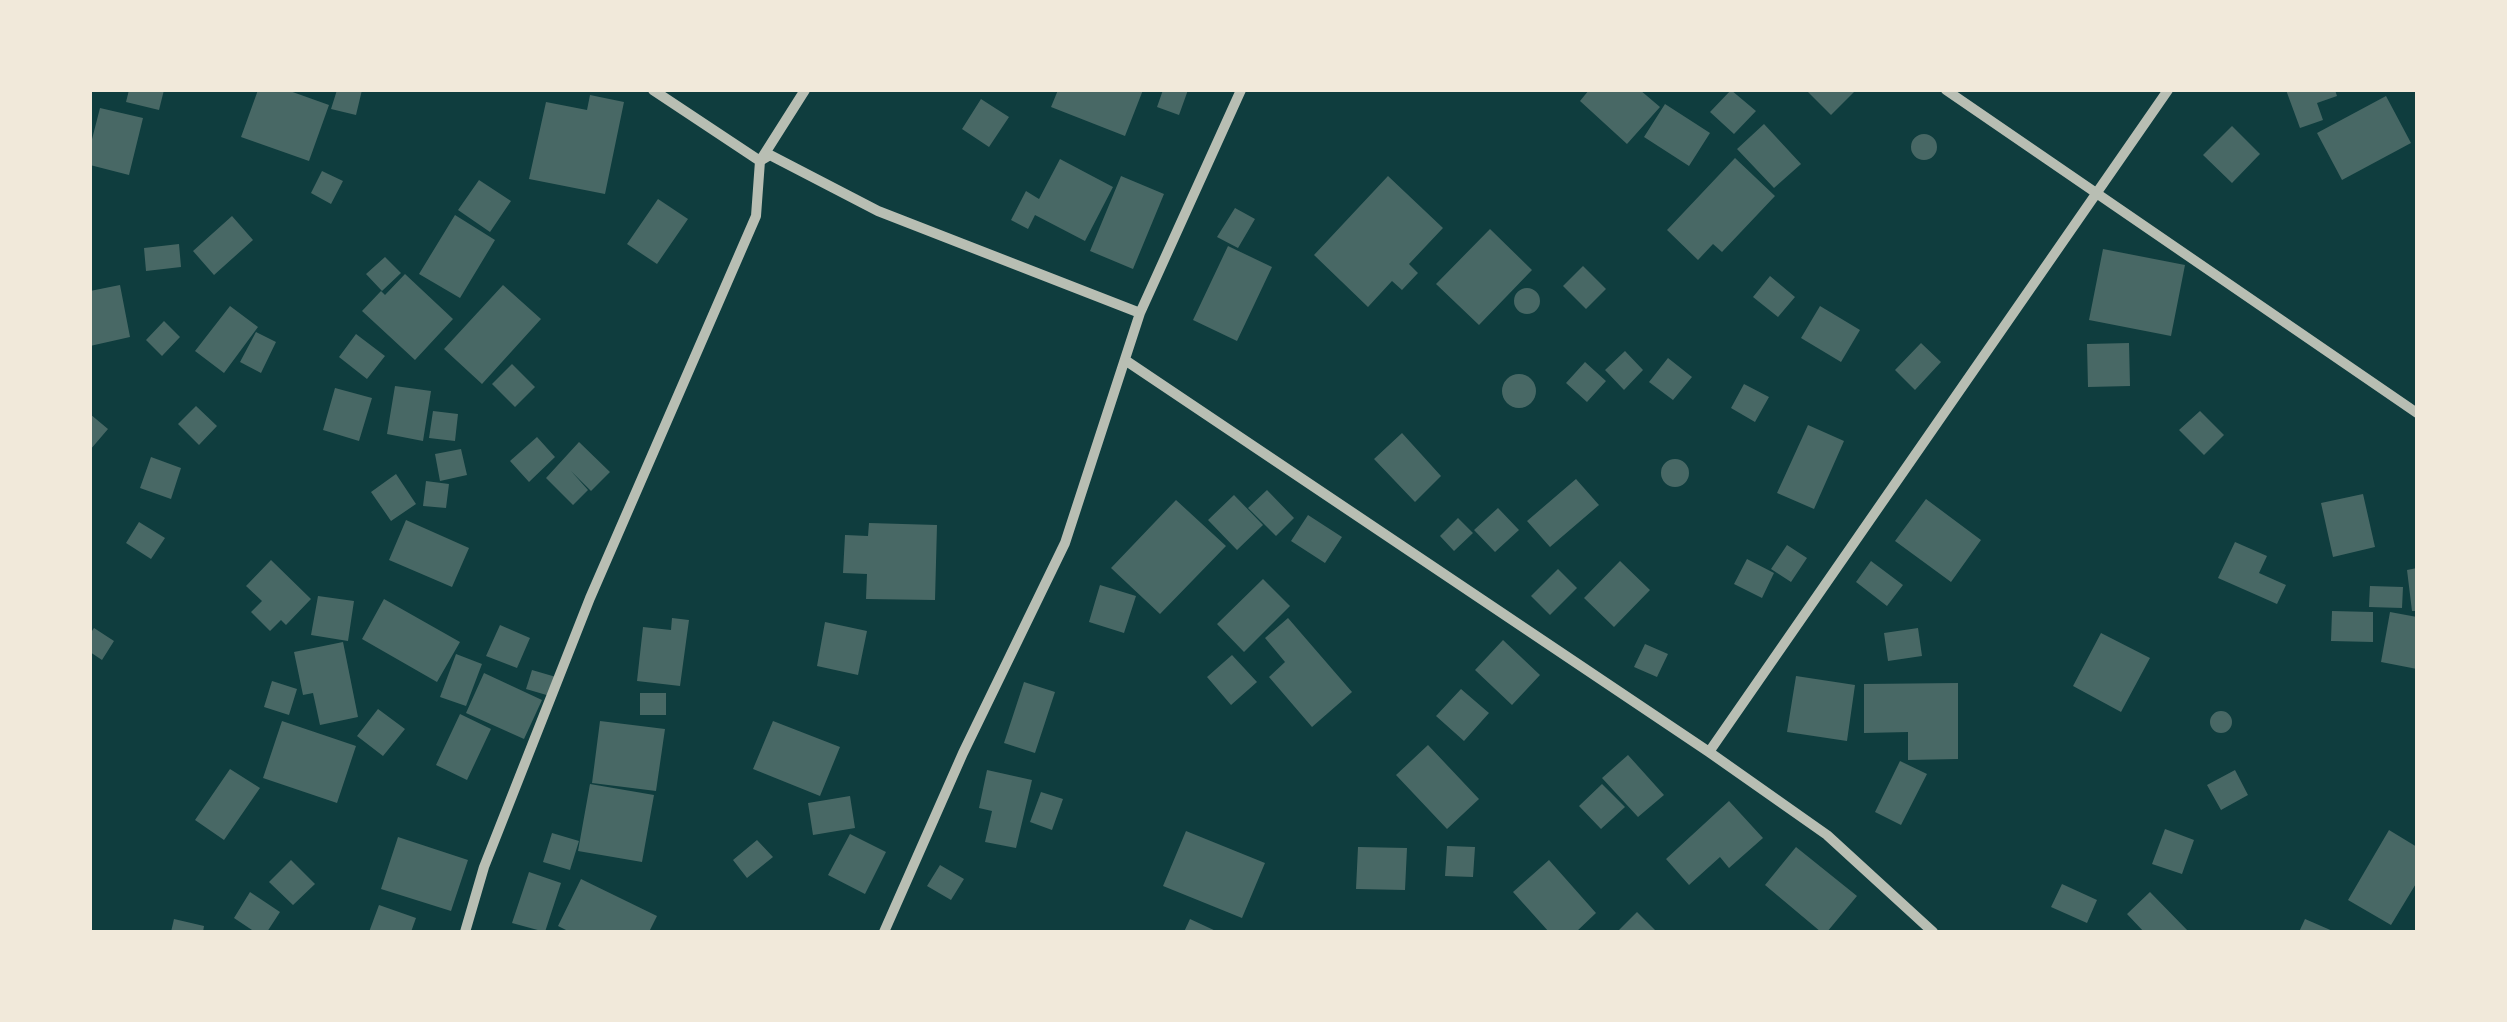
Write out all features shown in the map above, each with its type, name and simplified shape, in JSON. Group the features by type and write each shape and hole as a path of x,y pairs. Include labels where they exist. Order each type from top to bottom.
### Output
{"street":[{"path":"653,90 760,161"},
{"path":"465,932 484,867 590,598 756,216 760,161 804,90"},
{"path":"884,932 962,753 1065,543 1140,313 1241,90"},
{"path":"1946,90 2417,413"},
{"path":"1708,752 2168,90"},
{"path":"760,161 770,155 878,211 1140,313"},
{"path":"1125,360 1827,835 1933,932"}],"building":[{"path":"129,90 164,90 159,110 126,102"},
{"path":"258,90 287,90 329,105 309,161 241,137"},
{"path":"337,90 362,90 356,115 331,109"},
{"path":"1058,90 1143,90 1125,136 1051,107"},
{"path":"1163,90 1188,90 1179,115 1157,107"},
{"path":"1589,90 1640,90 1660,107 1627,144 1580,101"},
{"path":"1731,90 1756,111 1734,134 1710,112"},
{"path":"1806,90 1856,90 1831,115"},
{"path":"2286,90 2335,90 2337,96 2317,103 2323,120 2300,128"},
{"path":"590,95 624,102 605,194 529,179 546,102 587,110"},
{"path":"2386,96 2411,143 2342,180 2317,133"},
{"path":"981,99 1009,117 989,147 962,129"},
{"path":"1665,104 1710,133 1689,166 1644,137"},
{"path":"100,108 143,118 129,175 90,165 90,147"},
{"path":"1764,124 1801,164 1774,188 1737,149"},
{"path":"2232,126 2260,154 2232,183 2203,155"},
{"path":"1924,134 1933,138 1937,147 1933,156 1924,160 1915,156 1911,147 1915,138"},
{"path":"1735,158 1775,196 1722,252 1713,244 1698,260 1667,230"},
{"path":"1060,159 1113,187 1085,241 1035,215 1028,229 1011,220 1026,191 1039,199"},
{"path":"322,171 343,181 331,204 311,193"},
{"path":"1121,176 1164,194 1133,269 1090,251"},
{"path":"1388,176 1443,228 1409,264 1418,273 1402,290 1392,281 1368,307 1314,255"},
{"path":"479,180 511,201 490,232 458,210"},
{"path":"658,199 688,219 657,264 627,244"},
{"path":"1235,208 1255,219 1238,248 1217,237"},
{"path":"455,215 495,240 460,298 419,274"},
{"path":"232,216 253,240 214,275 193,251"},
{"path":"1490,229 1532,270 1479,325 1436,284"},
{"path":"179,244 181,267 146,271 144,248"},
{"path":"1228,246 1272,267 1237,341 1193,320"},
{"path":"2103,249 2185,265 2171,336 2089,320"},
{"path":"385,257 401,273 382,291 366,274"},
{"path":"1583,266 1606,289 1586,309 1563,286"},
{"path":"405,274 453,319 415,360 362,311"},
{"path":"1770,276 1795,297 1778,317 1753,297"},
{"path":"120,285 130,337 90,346 90,291"},
{"path":"503,285 541,319 482,384 444,349"},
{"path":"1527,288 1536,292 1540,301 1536,310 1527,314 1518,310 1514,301 1518,292"},
{"path":"230,306 258,327 224,373 195,351"},
{"path":"1820,306 1860,330 1841,362 1801,338"},
{"path":"164,321 180,337 162,356 146,340"},
{"path":"256,332 276,342 261,373 240,362"},
{"path":"356,334 385,356 367,379 339,357"},
{"path":"1921,343 1941,362 1915,390 1895,370"},
{"path":"2129,343 2130,386 2088,387 2087,344"},
{"path":"1625,351 1643,370 1624,390 1605,370"},
{"path":"1668,358 1692,377 1673,400 1649,382"},
{"path":"1585,362 1606,381 1587,402 1566,383"},
{"path":"512,364 535,387 515,407 492,384"},
{"path":"1519,374 1531,379 1536,391 1531,403 1519,408 1507,403 1502,391 1507,379"},
{"path":"1744,384 1769,397 1755,422 1731,408"},
{"path":"395,386 431,391 423,441 387,434"},
{"path":"335,388 372,398 359,441 323,430"},
{"path":"196,406 217,426 199,445 178,424"},
{"path":"433,411 458,414 455,441 429,438"},
{"path":"2200,411 2224,435 2204,455 2179,430"},
{"path":"90,414 108,429 90,450"},
{"path":"1808,425 1844,441 1814,509 1777,493"},
{"path":"1402,433 1441,476 1415,502 1374,459"},
{"path":"537,437 555,457 529,482 510,461"},
{"path":"579,442 610,472 591,491 571,471 588,490 573,505 546,478"},
{"path":"461,449 467,475 440,481 435,454"},
{"path":"151,457 181,468 171,499 140,488"},
{"path":"1675,459 1685,463 1689,473 1685,483 1675,487 1665,483 1661,473 1665,463"},
{"path":"396,474 416,504 391,521 371,492"},
{"path":"1576,479 1599,505 1550,547 1527,521"},
{"path":"426,481 449,484 446,508 423,506"},
{"path":"1267,490 1294,518 1276,536 1248,508"},
{"path":"2363,494 2375,547 2333,557 2321,503"},
{"path":"1234,495 1263,525 1237,550 1208,520"},
{"path":"1926,499 1981,540 1951,582 1895,541"},
{"path":"1176,500 1226,546 1160,614 1111,568"},
{"path":"1498,508 1519,530 1495,552 1474,530"},
{"path":"1308,515 1342,537 1325,563 1291,541"},
{"path":"1458,518 1473,533 1454,551 1440,536"},
{"path":"406,520 469,548 452,587 389,560"},
{"path":"139,522 165,538 151,559 126,543"},
{"path":"869,523 937,525 935,600 866,599 867,574 843,573 845,535 868,536"},
{"path":"2235,542 2267,556 2259,573 2286,585 2277,604 2218,578"},
{"path":"1787,545 1807,558 1791,582 1771,569"},
{"path":"1747,559 1774,573 1762,598 1734,584"},
{"path":"271,560 311,599 286,625 281,620 270,631 251,612 262,601 246,586"},
{"path":"1620,561 1650,590 1614,627 1584,598"},
{"path":"1871,561 1903,585 1887,606 1856,582"},
{"path":"2417,568 2417,611 2412,611 2407,570"},
{"path":"1558,569 1577,588 1550,615 1531,596"},
{"path":"1263,579 1290,606 1244,652 1217,624"},
{"path":"1100,585 1136,596 1124,633 1089,622"},
{"path":"2370,586 2403,587 2402,608 2369,607"},
{"path":"318,596 354,601 348,641 311,635"},
{"path":"384,599 460,642 437,682 362,639"},
{"path":"2332,611 2373,612 2373,642 2331,641"},
{"path":"2390,612 2417,617 2417,669 2381,662"},
{"path":"672,618 689,620 680,686 637,681 643,627 671,630"},
{"path":"1288,618 1352,692 1312,727 1269,677 1285,662 1265,638"},
{"path":"825,622 867,631 858,675 817,666"},
{"path":"500,625 530,638 517,668 486,656"},
{"path":"94,628 114,641 102,660 90,652"},
{"path":"1918,628 1922,656 1888,661 1884,633"},
{"path":"2101,633 2150,658 2121,712 2073,686"},
{"path":"1503,640 1540,675 1512,705 1475,670"},
{"path":"343,642 358,717 320,725 313,693 303,695 294,652"},
{"path":"1645,644 1668,654 1657,677 1634,667"},
{"path":"456,654 482,664 466,706 440,697"},
{"path":"1232,655 1257,682 1231,705 1207,677"},
{"path":"532,670 556,677 550,696 526,689"},
{"path":"484,673 542,700 524,739 466,713"},
{"path":"1796,676 1855,685 1847,741 1787,732"},
{"path":"272,681 297,689 289,715 264,707"},
{"path":"1024,682 1055,692 1035,753 1004,743"},
{"path":"1958,683 1958,759 1908,760 1908,732 1864,733 1864,684"},
{"path":"1461,689 1489,713 1464,741 1436,716"},
{"path":"640,693 666,693 666,715 640,715"},
{"path":"378,709 405,729 383,756 357,736"},
{"path":"2221,711 2229,714 2229,730 2221,733 2213,730 2210,722 2213,714"},
{"path":"460,714 491,729 467,780 436,765"},
{"path":"282,721 356,746 337,803 263,778"},
{"path":"600,721 665,729 656,791 592,783"},
{"path":"773,721 840,747 820,796 753,769"},
{"path":"1428,745 1479,799 1447,829 1396,775"},
{"path":"1628,755 1664,795 1638,817 1602,778"},
{"path":"1900,761 1927,774 1901,825 1875,812"},
{"path":"230,769 260,788 224,840 195,820"},
{"path":"987,770 1032,780 1016,848 985,842 992,811 979,808"},
{"path":"2235,770 2248,795 2221,810 2207,785"},
{"path":"590,784 654,795 642,862 578,851"},
{"path":"1602,784 1625,807 1601,829 1579,806"},
{"path":"1041,792 1063,799 1052,830 1030,822"},
{"path":"850,796 855,828 813,835 808,803"},
{"path":"1729,801 1763,838 1729,868 1720,857 1689,885 1666,859"},
{"path":"2165,829 2194,840 2182,874 2152,864"},
{"path":"2389,830 2417,847 2417,882 2391,925 2348,900"},
{"path":"1186,831 1265,863 1242,918 1163,886"},
{"path":"552,833 579,841 570,870 543,862"},
{"path":"850,834 886,852 865,894 828,875"},
{"path":"398,837 468,860 451,911 381,889"},
{"path":"757,840 773,857 747,878 733,860"},
{"path":"1447,846 1475,847 1473,877 1445,876"},
{"path":"1358,847 1407,848 1405,890 1356,889"},
{"path":"1796,847 1857,896 1827,932 1821,932 1765,885"},
{"path":"291,860 315,884 293,905 269,882"},
{"path":"1549,860 1596,913 1576,932 1549,932 1513,892"},
{"path":"940,865 964,879 951,900 927,886"},
{"path":"529,872 561,883 545,932 512,923"},
{"path":"581,879 657,916 649,932 570,932 558,926"},
{"path":"2062,884 2097,900 2087,923 2051,907"},
{"path":"250,892 280,912 267,932 255,932 234,918"},
{"path":"2150,892 2189,932 2144,932 2127,914"},
{"path":"379,905 416,918 411,932 369,932"},
{"path":"1637,912 1657,932 1617,932"},
{"path":"174,919 204,926 203,932 171,932"},
{"path":"1190,919 1218,932 1184,932"},
{"path":"2305,919 2335,932 2299,932"}]}
